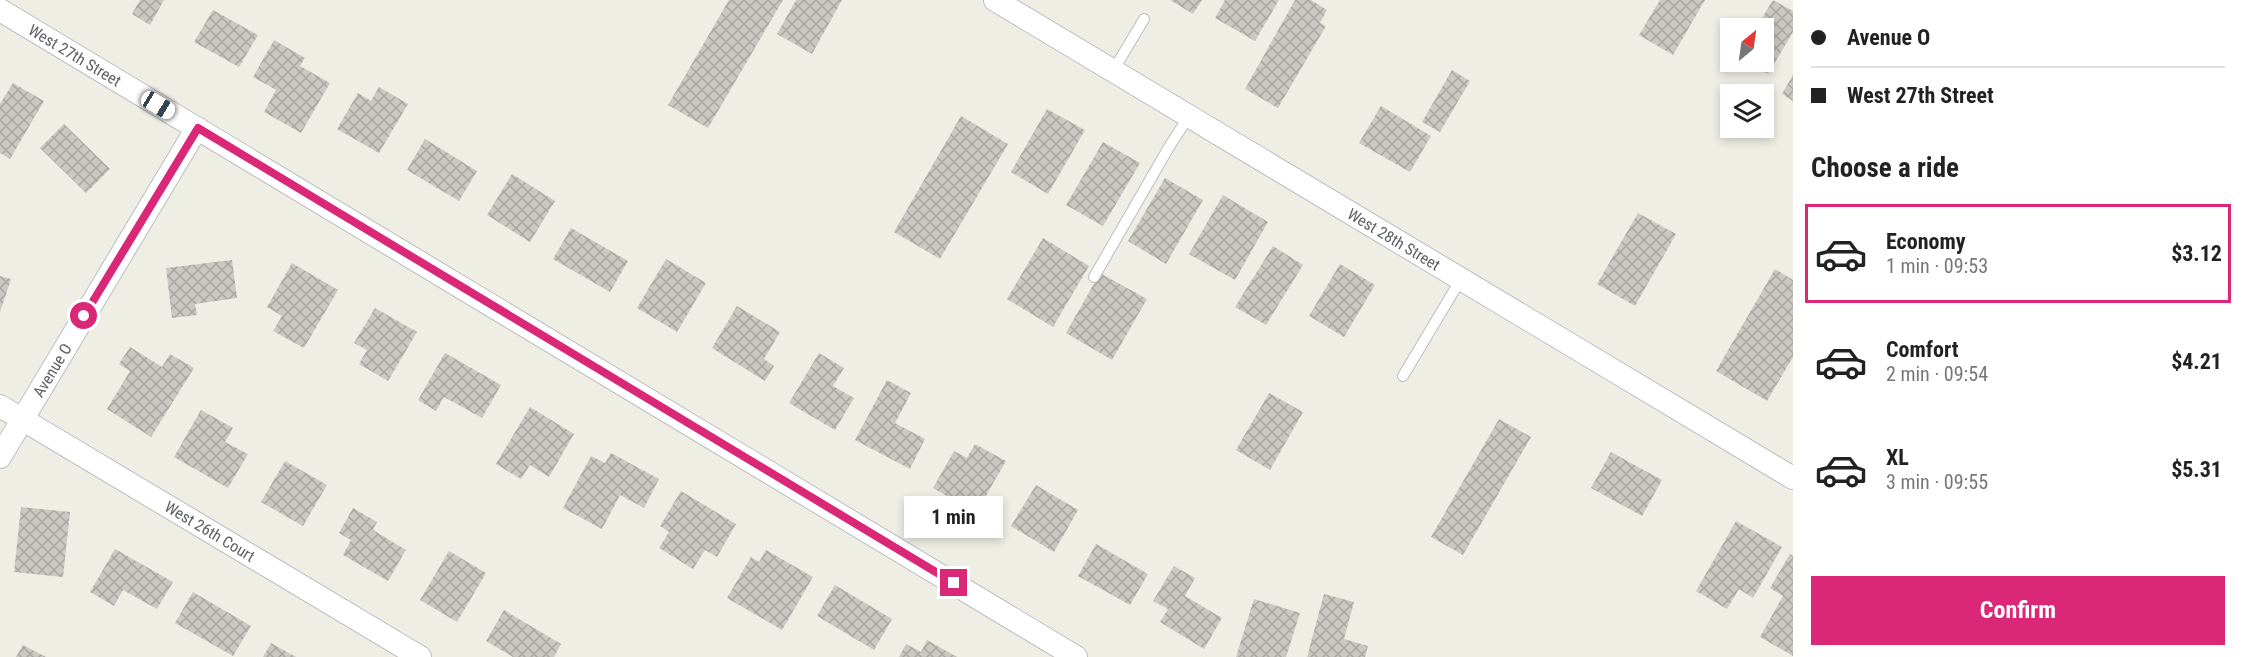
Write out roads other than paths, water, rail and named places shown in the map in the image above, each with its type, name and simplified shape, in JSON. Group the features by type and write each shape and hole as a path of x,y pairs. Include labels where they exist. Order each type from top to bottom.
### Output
{"street":[{"name":"West 28th Street","path":"995,0 1793,478"},
{"name":"West 27th Street","path":"0,10 1076,657"},
{"name":"Avenue O","path":"0,457 13,424 198,128"},
{"name":"West 26th Court","path":"0,406 13,424 392,657"},
{"name":"West 26th Court","path":"13,424 420,657"}],"lane":[{"path":"1113,71 1144,19"},
{"path":"1094,277 1189,116"},
{"path":"1403,376 1461,279"}]}
